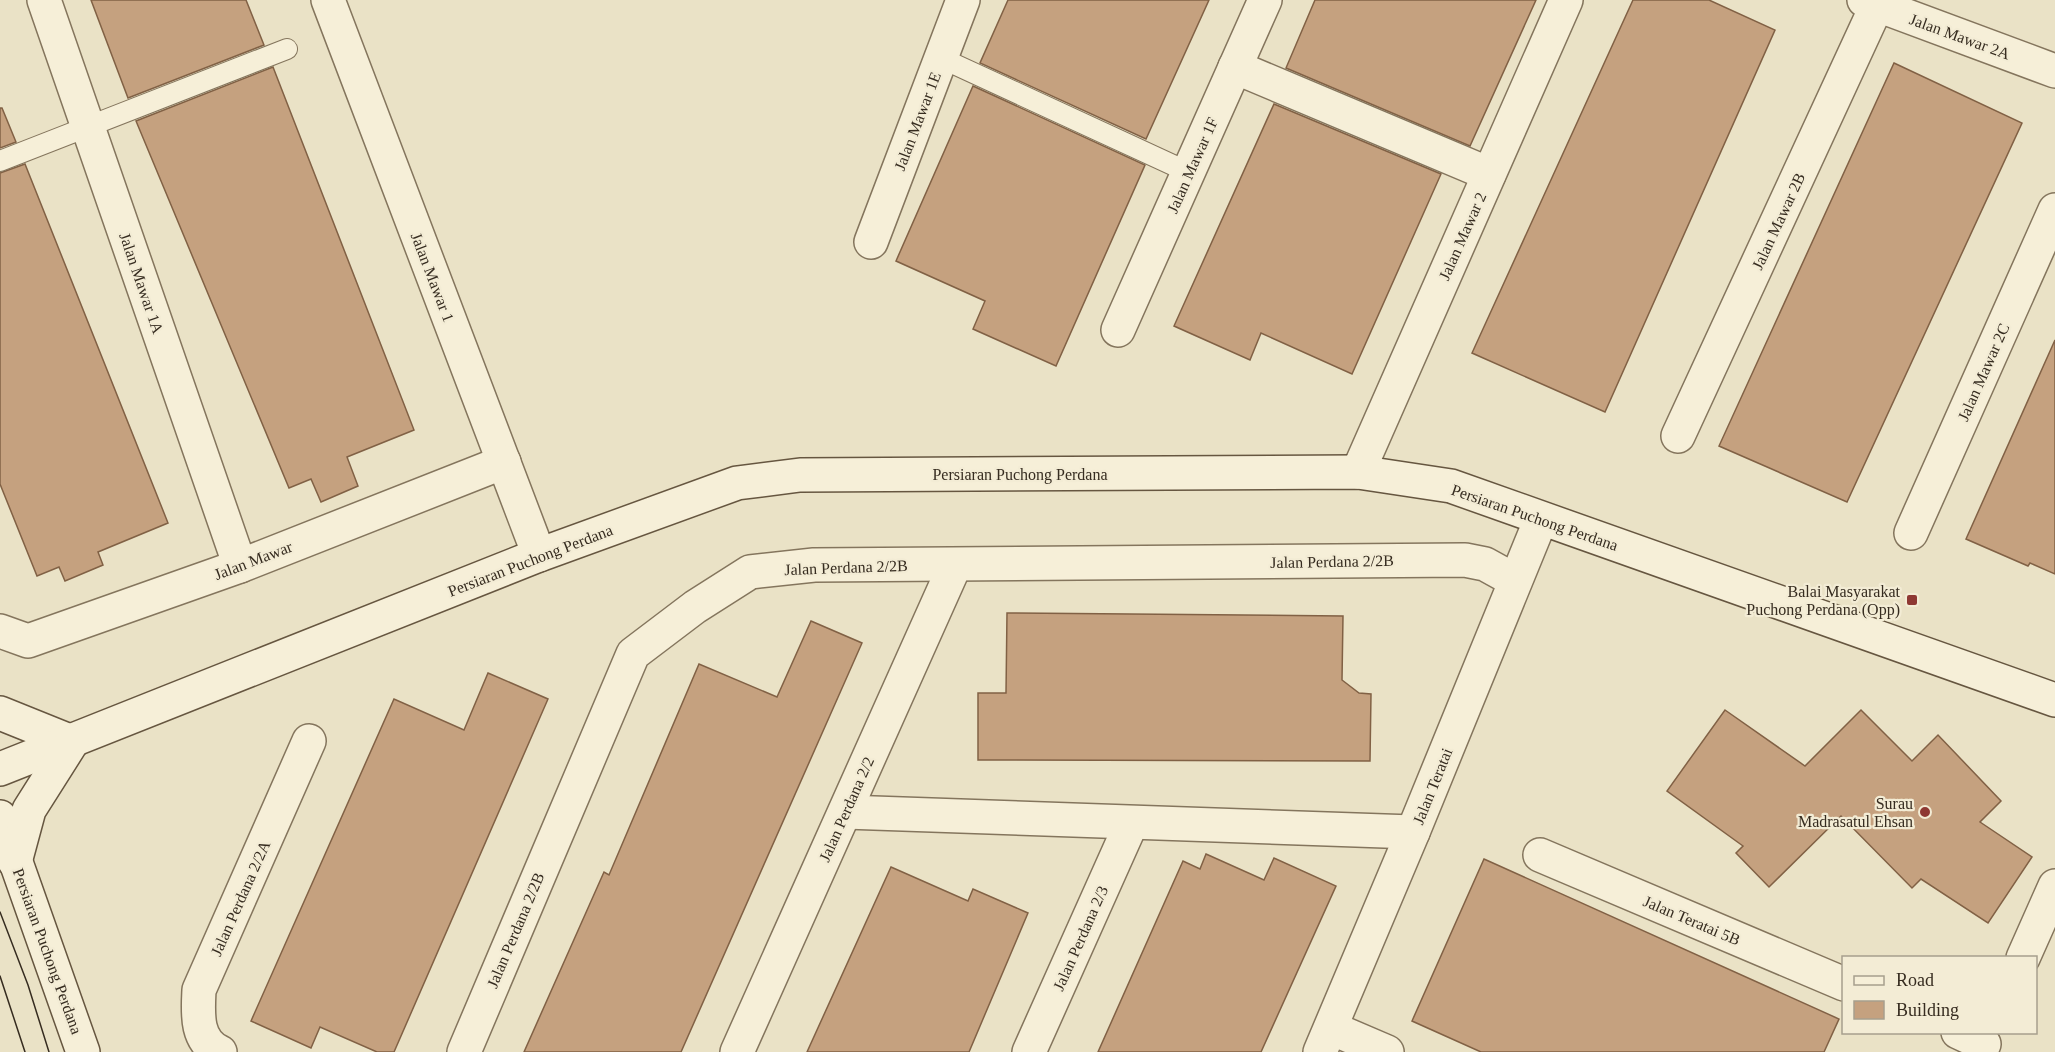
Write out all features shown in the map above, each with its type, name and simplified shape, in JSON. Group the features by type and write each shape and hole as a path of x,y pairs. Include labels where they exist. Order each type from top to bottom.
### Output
{"street":[{"name":"Jalan Mawar 1A","path":"44,0 240,566"},
{"name":"Jalan Mawar 1","path":"328,0 539,555"},
{"name":"Jalan Mawar 1E","path":"871,242 963,0"},
{"name":"Jalan Mawar 1F","path":"1118,330 1265,0"},
{"name":"Jalan Mawar 2","path":"1358,472 1566,0"},
{"name":"Jalan Mawar 2A","path":"1871,2 2055,71"},
{"name":"Jalan Mawar 2B","path":"1678,436 1871,2"},
{"path":"1235,67 1490,174"},
{"name":"Jalan Mawar 2C","path":"1911,533 2055,210"},
{"name":"Jalan Mawar","path":"0,631 28,641 240,566 504,462"},
{"name":"Persiaran Puchong Perdana","path":"0,769 539,555 737,483 800,475 1358,472 1451,486 2055,700"},
{"name":"Jalan Teratai","path":"1325,1040 1541,519"},
{"name":"Jalan Perdana 2/2B","path":"464,1052 633,654 695,607 750,572 814,565 1465,560 1485,564 1514,580"},
{"name":"Jalan Perdana 2/2","path":"737,1052 955,565"},
{"path":"0,713 72,742 29,810 15,862"},
{"name":"Jalan Perdana 2/2A","path":"220,1052 213,1049 197,1025 200,990 309,741"},
{"path":"844,812 1131,824 1413,832"},
{"name":"Persiaran Puchong Perdana","path":"0,817 83,1052"},
{"name":"Jalan Perdana 2/3","path":"1029,1052 1131,824"},
{"name":"Jalan Teratai 5B","path":"1540,855 1842,983"},
{"path":"2023,956 2055,886"},
{"path":"1325,1040 1387,1052"}],"lane":[{"path":"0,161 287,49"},
{"path":"941,58 1188,172"}],"building":[{"path":"91,0 246,0 264,45 128,98"},
{"path":"1008,0 1209,0 1146,139 980,63"},
{"path":"1315,0 1536,0 1470,146 1286,68"},
{"path":"1633,0 1709,0 1775,30 1605,412 1472,353"},
{"path":"1894,63 2022,123 1847,502 1719,446"},
{"path":"273,67 414,430 347,457 358,486 321,502 311,479 289,488 136,121"},
{"path":"973,86 1145,165 1056,366 973,329 985,301 896,261"},
{"path":"1274,104 1441,174 1352,374 1261,333 1250,360 1174,326"},
{"path":"0,108 2,108 16,142 0,148"},
{"path":"25,164 168,523 98,552 103,565 65,581 59,567 37,576 0,484 0,173"},
{"path":"2055,340 2055,574 2030,563 2028,566 1966,539"},
{"path":"1007,613 1343,616 1342,680 1359,693 1371,694 1370,761 978,760 978,693 1006,693"},
{"path":"811,621 862,643 681,1052 524,1052 604,872 609,875 699,664 777,697"},
{"path":"488,673 548,699 394,1052 377,1052 320,1027 311,1048 251,1021 394,699 464,730"},
{"path":"1725,710 1805,766 1861,710 1912,761 1938,735 2001,801 1980,822 2032,857 1988,923 1921,879 1912,888 1841,816 1769,887 1736,853 1743,846 1667,791"},
{"path":"1206,854 1264,880 1274,858 1336,886 1261,1052 1098,1052 1183,861 1200,869"},
{"path":"1484,859 1839,1019 1824,1052 1481,1052 1412,1021"},
{"path":"891,867 968,901 973,889 1028,913 969,1052 807,1052"}],"tram line":[{"path":"0,912 28,985 49,1052"},
{"path":"0,976 25,1052"}],"place":[{"name":"Balai Masyarakat Puchong Perdana (Opp)","path":"1912,600"},
{"name":"Surau Madrasatul Ehsan","path":"1925,812"}]}
